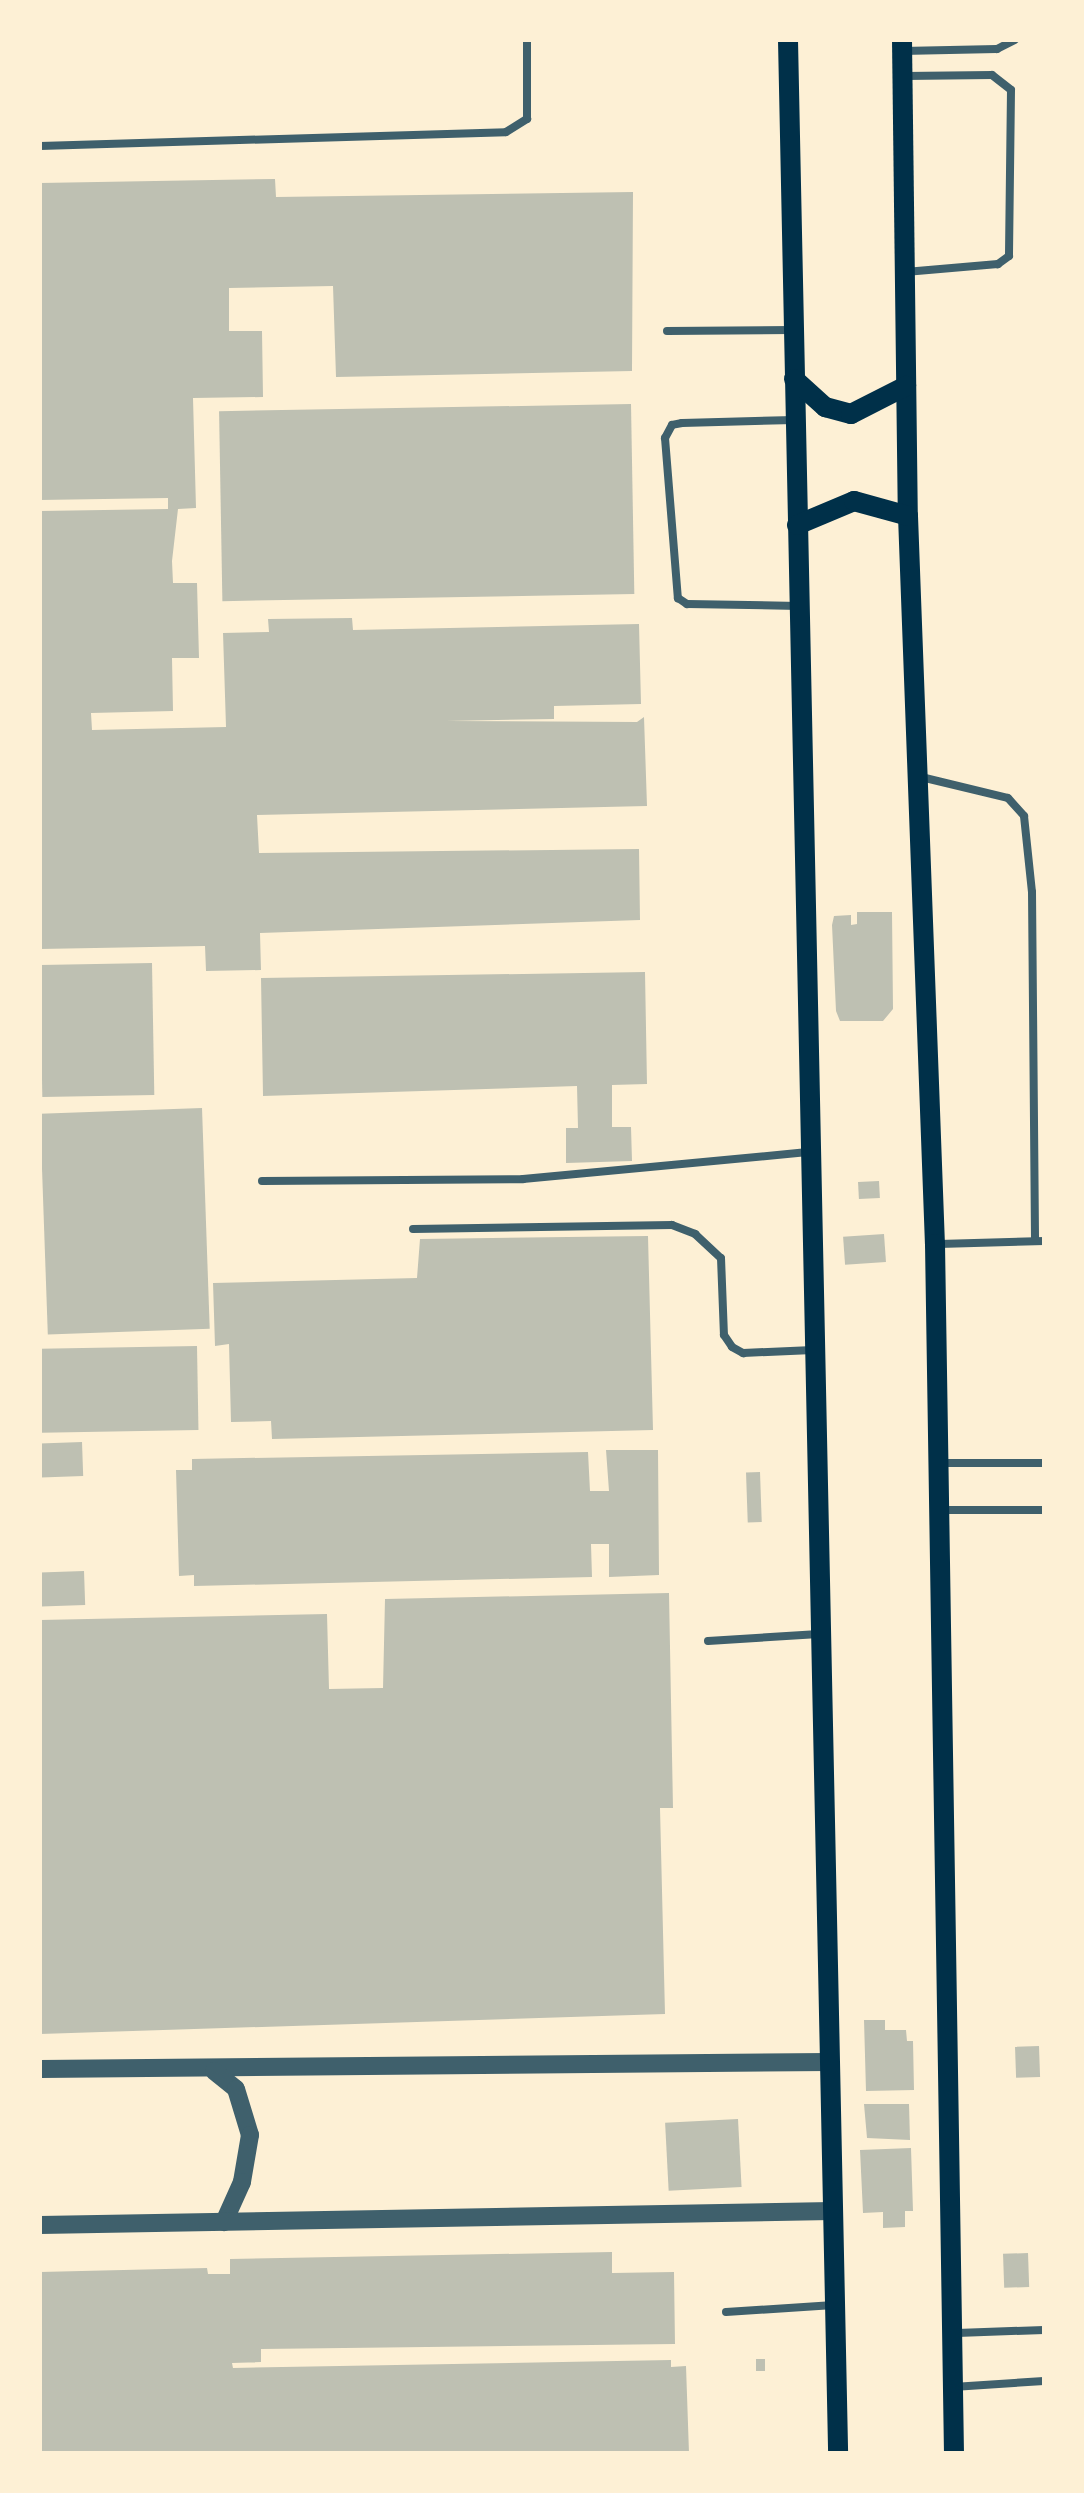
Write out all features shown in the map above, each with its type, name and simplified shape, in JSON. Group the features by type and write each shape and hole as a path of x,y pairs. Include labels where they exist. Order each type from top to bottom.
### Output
{"main road":[{"path":"788,40 808,1152 838,2453"},
{"path":"902,46 908,516 935,1244 954,2453"},
{"path":"794,378 824,407 851,414 906,386"},
{"path":"797,525 854,501 908,516"}],"street":[{"path":"40,2069 214,2071 829,2062"},
{"path":"214,2071 236,2089 250,2135 242,2182 224,2222"},
{"path":"40,2225 832,2210"}],"lane":[{"path":"40,146 506,132 527,119 526,40"},
{"path":"902,46 997,49 1016,40"},
{"path":"902,76 992,75 1011,90 1009,256 998,264 905,272"},
{"path":"667,332 794,330"},
{"path":"796,420 672,425 665,438 678,598 687,604 799,606"},
{"path":"917,776 1008,798 1024,816 1032,892 1040,1241 935,1244"},
{"path":"262,1182 523,1179 808,1152"},
{"path":"414,1229 672,1224 695,1234 721,1258 724,1335 732,1347 743,1353 813,1350"},
{"path":"938,1463 1044,1463"},
{"path":"938,1510 1044,1510"},
{"path":"708,1641 819,1634"},
{"path":"726,2312 834,2305"},
{"path":"952,2333 1044,2330"},
{"path":"953,2387 1044,2381"}],"building":[{"path":"275,179 276,197 633,192 632,371 336,377 333,286 229,288 229,331 262,331 263,397 193,398 196,508 178,509 172,561 173,583 197,583 199,658 172,658 173,711 91,713 92,730 226,727 223,633 269,632 268,619 352,618 353,630 639,624 641,704 554,706 554,719 446,721 637,722 644,717 647,806 257,815 259,853 639,849 640,920 260,933 261,970 206,971 205,946 40,949 40,511 168,509 168,498 40,500 40,183"},
{"path":"631,404 634,594 222,601 219,411"},
{"path":"857,912 892,912 893,1009 883,1021 840,1021 836,1011 832,925 834,916 851,915 851,925 857,924"},
{"path":"152,963 154,1095 42,1097 40,965"},
{"path":"645,972 647,1084 612,1085 612,1127 631,1127 632,1161 566,1163 566,1128 578,1128 577,1086 263,1096 261,978"},
{"path":"202,1108 210,1329 48,1335 40,1114"},
{"path":"879,1181 880,1198 859,1199 858,1182"},
{"path":"884,1234 886,1262 845,1265 843,1237"},
{"path":"648,1236 653,1430 272,1439 271,1421 231,1422 229,1344 215,1346 213,1283 417,1278 420,1239"},
{"path":"197,1346 198,1430 41,1433 40,1349"},
{"path":"82,1442 83,1476 41,1477 40,1443"},
{"path":"606,1450 658,1450 659,1575 609,1577 609,1544 591,1544 592,1577 194,1586 194,1575 179,1576 176,1470 192,1470 192,1459 588,1452 590,1491 609,1491"},
{"path":"746,1472 760,1472 762,1522 748,1522"},
{"path":"84,1571 85,1605 41,1607 40,1573"},
{"path":"669,1593 673,1808 660,1808 665,2014 40,2034 40,1620 327,1614 329,1689 383,1688 385,1599"},
{"path":"864,2020 885,2020 885,2030 906,2030 907,2041 913,2041 914,2090 866,2091"},
{"path":"1039,2046 1040,2077 1016,2078 1015,2047"},
{"path":"864,2104 909,2104 910,2140 867,2138"},
{"path":"738,2119 742,2187 669,2191 665,2123"},
{"path":"911,2148 913,2211 905,2211 905,2227 883,2228 883,2212 863,2213 860,2150"},
{"path":"612,2252 612,2273 674,2272 675,2344 261,2349 261,2362 232,2363 233,2368 671,2360 671,2367 686,2366 689,2453 40,2453 40,2272 207,2268 208,2274 230,2274 230,2259"},
{"path":"1028,2253 1029,2287 1004,2288 1003,2254"},
{"path":"756,2359 765,2359 765,2371 756,2371"}]}
